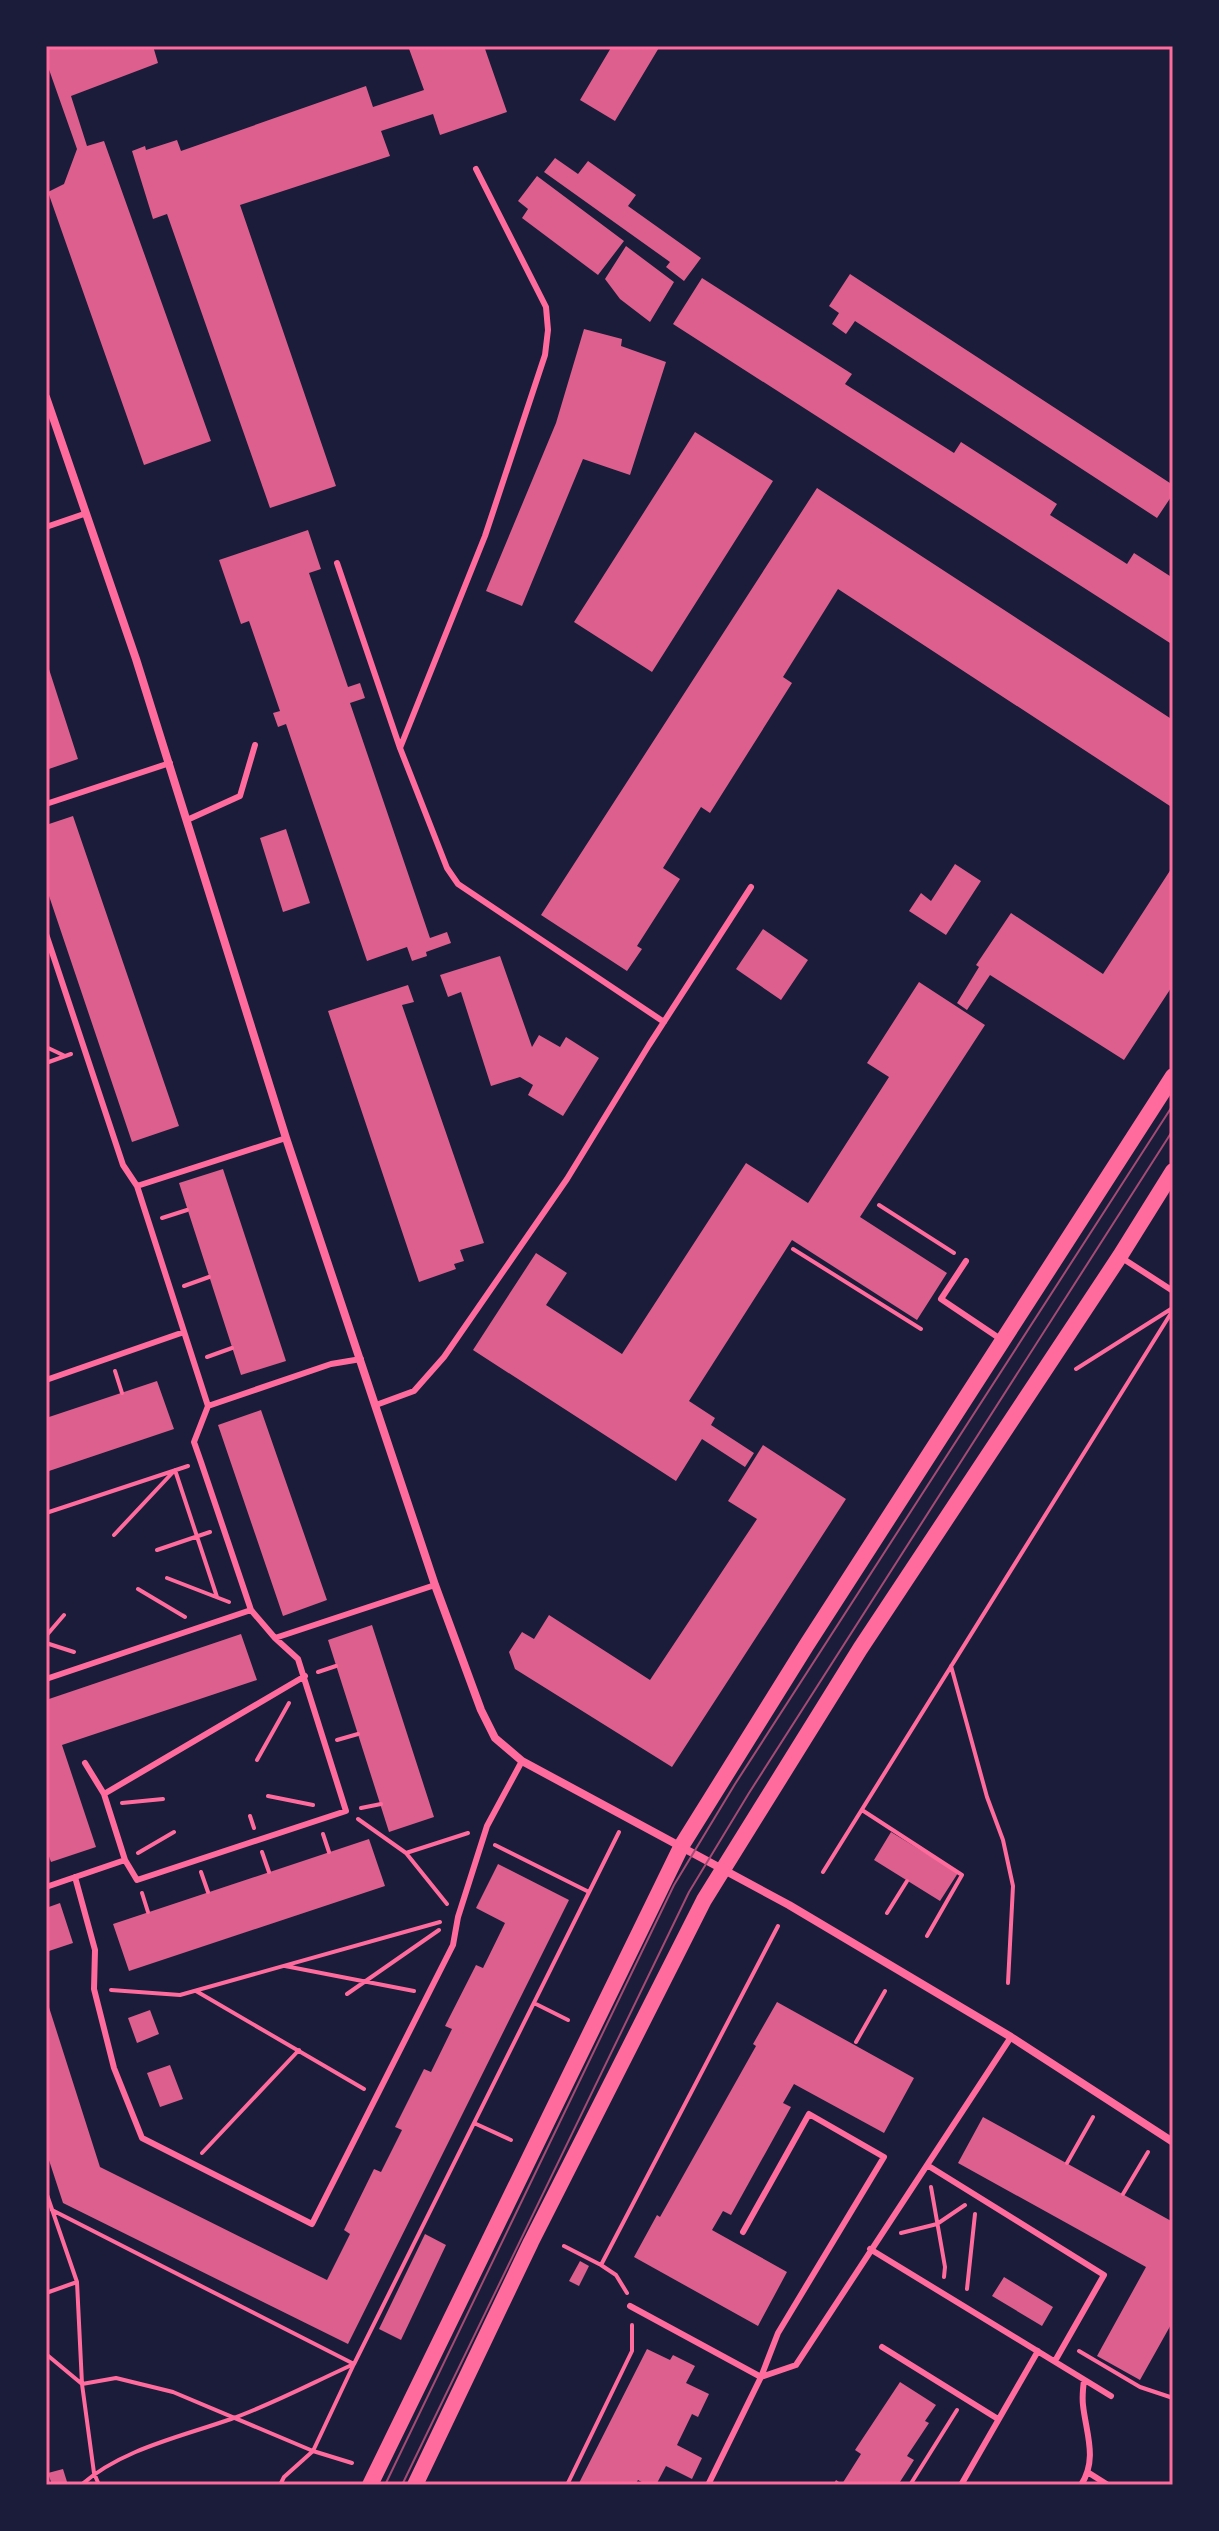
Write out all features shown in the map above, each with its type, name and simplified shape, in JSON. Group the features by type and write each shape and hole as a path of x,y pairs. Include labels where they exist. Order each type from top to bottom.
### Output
{"main road":[{"path":"370,2485 682,1845 815,1632 1173,1076"},
{"path":"415,2485 542,2220 704,1900 860,1649 1173,1171"}],"street":[{"path":"46,397 170,763 286,1138 435,1585 481,1710 495,1738 522,1761 701,1855 1011,2037 1173,2142"}],"lane":[{"path":"400,748 485,536 545,355 548,330 546,307 476,169"},
{"path":"46,527 84,514"},
{"path":"337,563 400,748 447,868 458,884 664,1022"},
{"path":"187,820 240,796 255,745"},
{"path":"46,804 170,763"},
{"path":"376,1405 414,1391 444,1357 567,1179 751,887"},
{"path":"46,934 123,1165 137,1186 208,1406 194,1442 251,1610 298,1659 346,1811 137,1880 125,1860 104,1794 85,1763"},
{"path":"137,1186 286,1138"},
{"path":"1120,1256 1173,1291"},
{"path":"966,1261 941,1299 1002,1340"},
{"path":"46,1380 184,1332"},
{"path":"208,1406 331,1364 361,1359"},
{"path":"275,1638 435,1585"},
{"path":"46,1679 251,1610"},
{"path":"104,1794 305,1676"},
{"path":"75,1877 95,1950 94,1989 114,2068 142,2138 312,2224 453,1945 458,1917 487,1826 522,1761"},
{"path":"46,1887 125,1860"},
{"path":"630,2306 761,2377 796,2365 1011,2037"},
{"path":"708,2485 761,2377 778,2333 884,2157 809,2114 743,2232"},
{"path":"927,2165 1104,2275 1055,2361"},
{"path":"870,2249 1111,2396"},
{"path":"882,2347 998,2419"},
{"path":"961,2485 1038,2351"},
{"path":"1081,2485 1089,2473 1091,2455 1082,2401 1084,2380"},
{"path":"1089,2473 1108,2485"}],"path":[{"path":"46,1047 65,1056"},
{"path":"46,1063 84,1049"},
{"path":"879,1205 966,1261"},
{"path":"149,1222 187,1210"},
{"path":"793,1249 921,1329"},
{"path":"170,1290 209,1277"},
{"path":"1076,1369 1173,1309"},
{"path":"823,1872 1173,1309"},
{"path":"194,1362 232,1348"},
{"path":"110,1357 122,1393"},
{"path":"46,1513 201,1462"},
{"path":"114,1535 175,1470"},
{"path":"175,1470 217,1597"},
{"path":"157,1550 197,1537"},
{"path":"167,1578 251,1610"},
{"path":"138,1589 200,1627"},
{"path":"46,1636 64,1615"},
{"path":"951,1666 987,1797 1003,1840 1013,1886 1008,1983"},
{"path":"257,1760 305,1676"},
{"path":"268,1796 346,1811 406,1853 458,1917"},
{"path":"107,1804 163,1799"},
{"path":"862,1810 962,1875 927,1936"},
{"path":"280,2485 284,2477 313,2451 627,1817"},
{"path":"406,1853 487,1826"},
{"path":"125,1860 174,1832"},
{"path":"483,1840 589,1892"},
{"path":"887,1913 907,1881"},
{"path":"94,1989 180,1995 458,1917"},
{"path":"347,1994 458,1917"},
{"path":"601,2265 778,1926"},
{"path":"283,1965 428,1994"},
{"path":"196,1991 377,2096"},
{"path":"856,2042 885,1991"},
{"path":"534,2003 568,2020"},
{"path":"192,2163 299,2050"},
{"path":"1067,2163 1093,2117"},
{"path":"474,2123 511,2140"},
{"path":"1123,2194 1148,2152"},
{"path":"927,2165 945,2267 942,2293"},
{"path":"46,2192 77,2282 82,2384 94,2473 99,2485"},
{"path":"877,2239 937,2224 977,2196"},
{"path":"965,2306 977,2196"},
{"path":"52,2210 354,2364"},
{"path":"564,2246 616,2275 626,2289 632,2351 567,2485"},
{"path":"46,2293 77,2282"},
{"path":"1065,2343 1140,2387 1173,2398"},
{"path":"46,2354 82,2384 116,2378 173,2392 313,2451 352,2463"},
{"path":"81,2485 94,2473 147,2447 235,2418 354,2364"},
{"path":"910,2485 964,2398"}],"building":[{"path":"46,46 153,46 158,63 71,96 87,146 104,141 211,441 144,465 48,192 64,184 77,149 46,61"},
{"path":"408,46 484,46 507,112 440,135 433,114 381,131 390,156 240,205 336,486 270,508 167,214 153,219 132,151 177,140 181,151 366,86 373,107 424,90"},
{"path":"612,46 660,46 615,121 580,100"},
{"path":"555,158 578,174 588,161 636,195 628,206 701,258 684,281 666,267 670,262 544,172"},
{"path":"537,176 624,241 598,275 522,218 528,209 518,201"},
{"path":"626,246 674,282 650,322 620,299 605,279"},
{"path":"850,274 1173,485 1173,494 1157,518 855,321 846,334 832,324 839,313 829,306"},
{"path":"702,278 852,374 845,384 954,453 961,442 1057,504 1050,515 1127,564 1134,553 1173,578 1173,638 1170,643 673,324"},
{"path":"584,329 622,339 621,346 666,362 630,475 583,459 522,606 486,591 556,423"},
{"path":"695,432 773,481 652,672 574,622"},
{"path":"817,488 1173,720 1173,808 838,589 783,677 792,683 710,813 701,807 663,868 680,879 637,946 642,949 627,971 541,915"},
{"path":"308,530 321,569 309,573 348,687 360,683 365,698 350,703 430,938 447,932 451,943 412,961 407,947 367,961 286,724 278,727 273,713 280,711 249,621 241,624 219,560"},
{"path":"46,664 78,759 46,770"},
{"path":"73,816 179,1126 132,1142 46,887 46,825"},
{"path":"286,829 310,903 283,912 260,838"},
{"path":"955,864 981,881 946,935 909,911 921,893 931,901"},
{"path":"1173,866 1173,985 1124,1060 990,975 967,1010 957,1003 979,967 976,965 1011,913 1103,974"},
{"path":"763,929 808,960 781,1000 736,969"},
{"path":"500,956 532,1047 539,1035 560,1047 566,1037 599,1058 563,1116 528,1095 533,1085 520,1077 491,1086 461,992 448,997 440,975"},
{"path":"919,982 985,1025 860,1217 947,1273 917,1320 792,1240 689,1401 715,1418 711,1425 754,1453 745,1467 702,1439 676,1481 473,1350 536,1253 567,1273 546,1305 622,1354 746,1163 808,1203 889,1077 867,1063"},
{"path":"408,985 414,1002 402,1005 484,1243 460,1250 464,1261 454,1264 456,1269 419,1282 328,1011"},
{"path":"223,1169 286,1361 241,1375 179,1183"},
{"path":"157,1381 174,1429 46,1472 46,1418"},
{"path":"261,1410 327,1600 283,1616 218,1425"},
{"path":"763,1445 846,1499 672,1767 515,1669 509,1652 522,1632 534,1639 549,1615 650,1680 757,1519 728,1501"},
{"path":"372,1625 434,1817 389,1832 328,1640"},
{"path":"241,1634 257,1680 62,1745 96,1847 51,1862 46,1848 46,1700"},
{"path":"891,1832 958,1873 940,1901 874,1860"},
{"path":"369,1839 385,1886 129,1971 113,1924"},
{"path":"498,1864 569,1900 348,2344 63,2203 46,2151 47,2001 100,2167 327,2280 350,2234 344,2230 374,2169 381,2172 402,2130 395,2127 424,2069 431,2072 452,2029 445,2026 476,1965 483,1968 505,1923 476,1908"},
{"path":"60,1903 73,1943 46,1952 46,1908"},
{"path":"777,2002 914,2078 884,2133 794,2084 783,2103 791,2107 731,2215 723,2211 712,2230 787,2272 758,2326 634,2257 657,2215 660,2217 756,2046 753,2044"},
{"path":"150,2010 159,2034 137,2043 128,2018"},
{"path":"170,2065 183,2099 160,2107 147,2073"},
{"path":"983,2117 1173,2222 1173,2321 1140,2380 1097,2356 1146,2267 958,2163"},
{"path":"425,2234 446,2245 401,2340 379,2329"},
{"path":"580,2261 589,2266 579,2286 569,2281"},
{"path":"1004,2277 1053,2307 1042,2326 992,2296"},
{"path":"647,2349 670,2360 673,2355 695,2366 686,2383 709,2394 698,2417 692,2414 677,2445 702,2458 692,2479 666,2466 656,2485 648,2482 647,2485 638,2480 635,2485 578,2485"},
{"path":"900,2382 936,2405 925,2421 929,2423 907,2456 914,2460 898,2485 833,2485 836,2480 842,2484 861,2454 855,2450"},
{"path":"63,2469 68,2485 52,2485 48,2473"}],"tram line":[{"path":"385,2485 674,1885 735,1784 1173,1105"},
{"path":"402,2485 689,1892 749,1793 1173,1130"}]}
